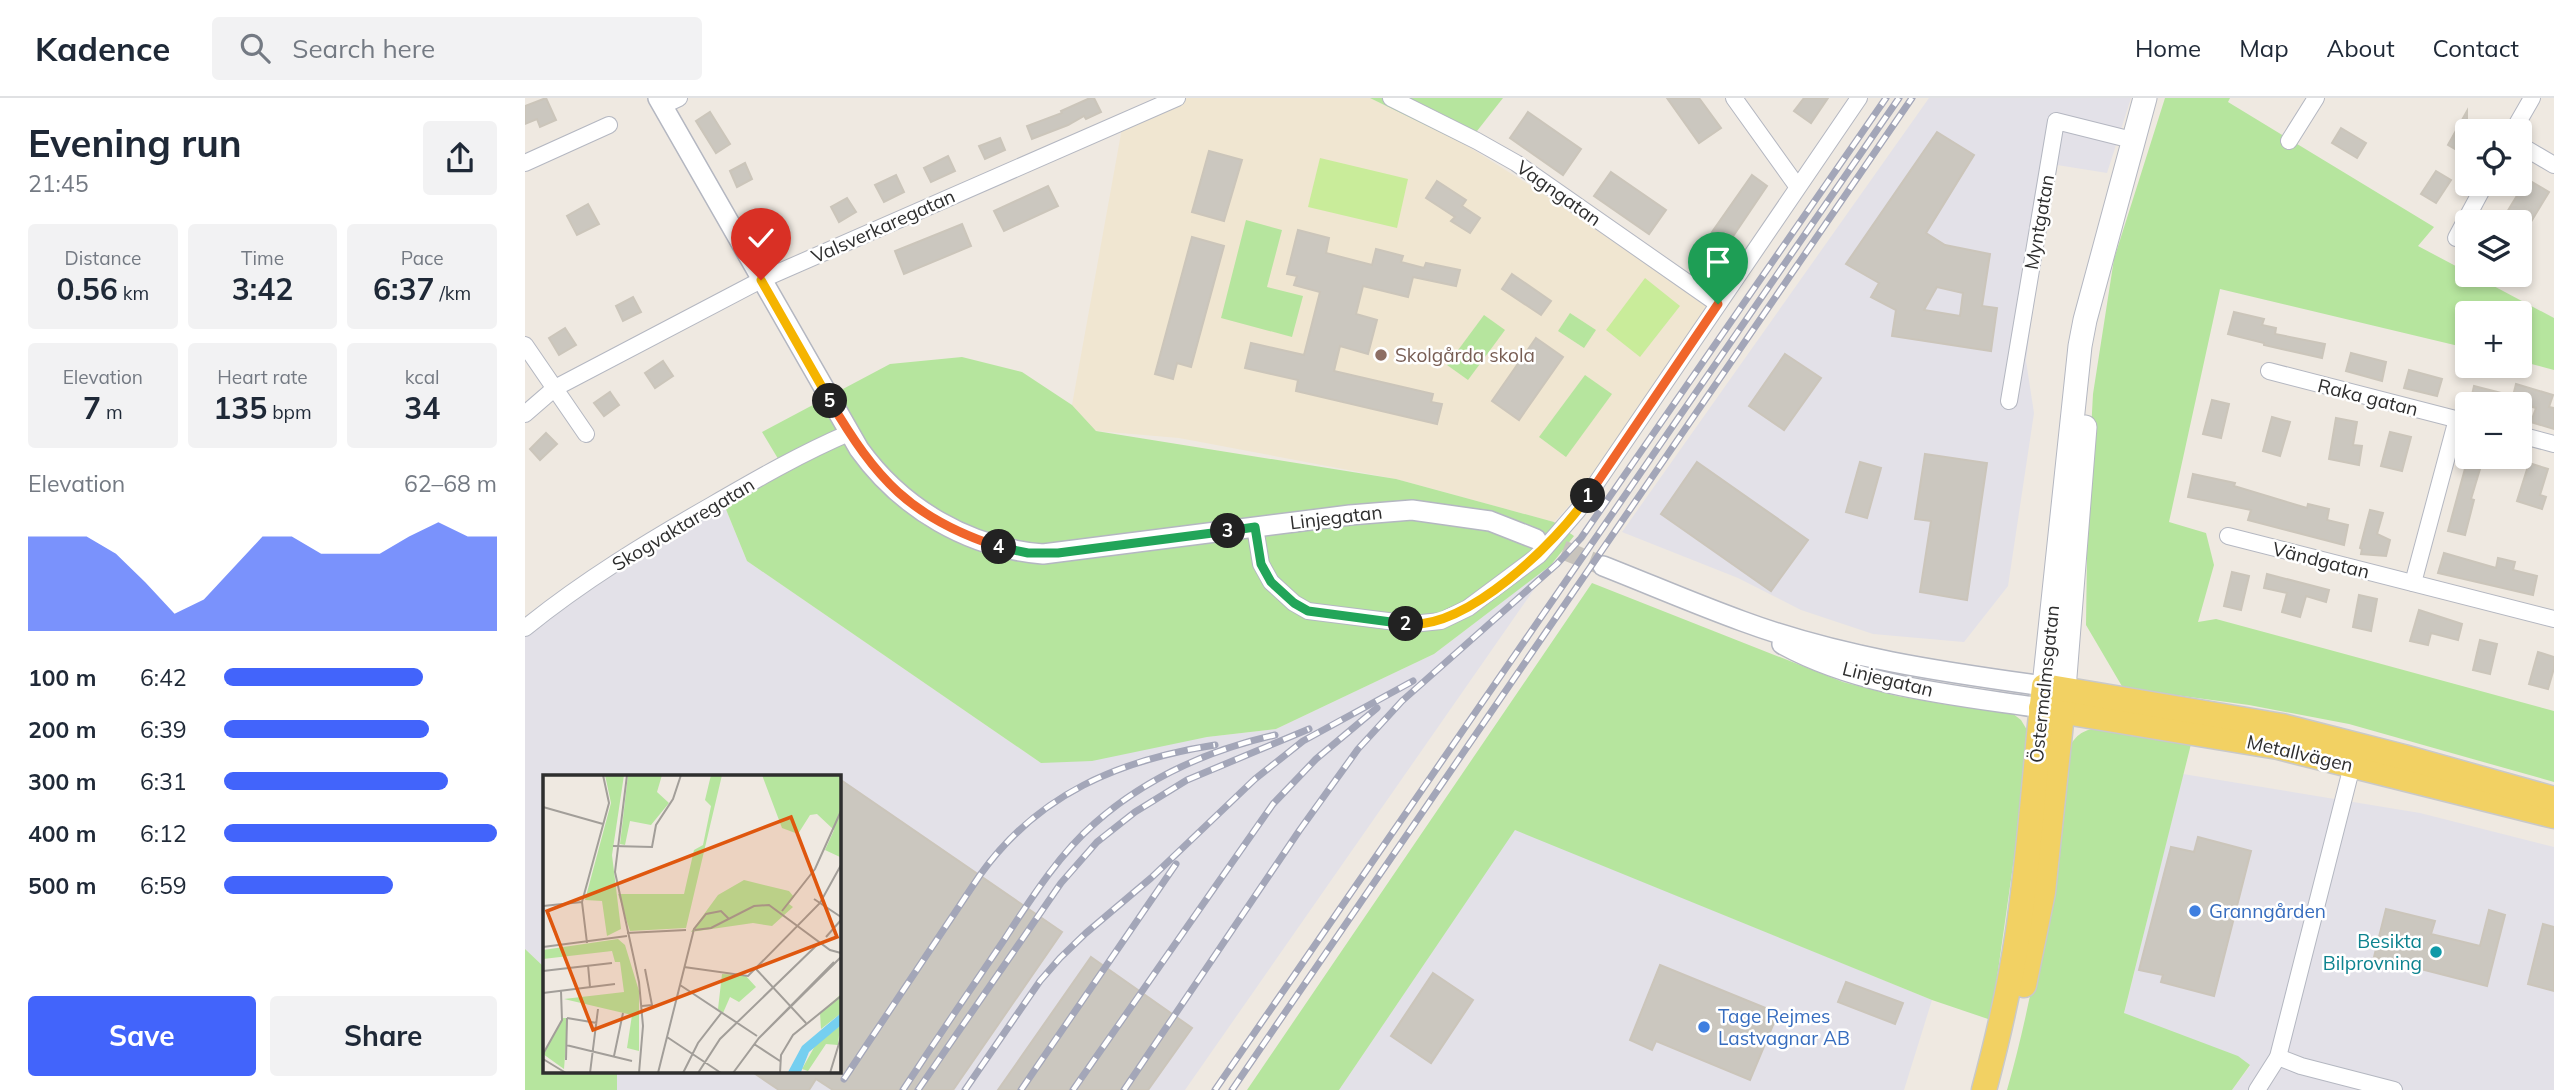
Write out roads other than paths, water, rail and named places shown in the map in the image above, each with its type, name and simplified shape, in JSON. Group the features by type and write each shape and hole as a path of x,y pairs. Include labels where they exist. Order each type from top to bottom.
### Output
{"main road":[{"name":"Östermalmsgatan","path":"1996,1090 2035,937 2051,830 2053,699 2079,358 2085,320 2145,98"},
{"name":"Östermalmsgatan","path":"1984,1090 1998,1039 2017,936 2031,828 2053,699"},
{"name":"Metallvägen","path":"2053,699 2258,722 2554,816"},
{"name":"Metallvägen","path":"2355,754 2554,799"}],"street":[{"name":"Valsverkaregatan","path":"525,414 555,388 761,280 1177,98"},
{"name":"Vagngatan","path":"1391,98 1515,163 1718,304"},
{"path":"1734,98 1797,186"},
{"path":"1255,527 1261,564 1266,573 1282,594 1308,611 1412,624 1441,621 1456,615 1539,555 1570,520 1859,98"},
{"path":"2288,141 2316,98"},
{"path":"2520,119 2532,98"},
{"name":"Linjegatan","path":"666,101 761,280 849,433 879,475 909,503 945,526 1014,551 1058,553 1412,510 1490,521 1536,539"},
{"name":"Myntgatan","path":"2008,401 2056,121 2133,140"},
{"path":"525,163 609,125"},
{"path":"2532,152 2554,165"},
{"path":"525,345 586,434"},
{"name":"Raka gatan","path":"2269,371 2455,419"},
{"name":"Skogvaktaregatan","path":"525,628 664,532 808,452 849,433"},
{"path":"2532,438 2554,444"},
{"path":"2413,583 2455,444"},
{"name":"Vändgatan","path":"2228,536 2554,619"},
{"name":"Linjegatan","path":"1603,566 1743,622 1885,661 2053,699"},
{"path":"2257,1090 2278,1057 2355,754"},
{"path":"2278,1057 2301,1066 2395,1090"}],"tunnel":[{"path":"1536,539 1603,566"}],"railway":[{"path":"1124,1090 1299,831 1358,749 1402,701 1557,564 1581,538 1886,98"},
{"path":"1215,1090 1899,98"},
{"path":"1232,1090 1912,98"},
{"path":"965,1090 1040,981 1086,933 1151,878 1255,779 1303,741 1413,681"},
{"path":"1073,1090 1273,804 1316,759 1377,708"},
{"path":"918,1090 1061,883 1097,842 1135,812 1187,780 1309,729"},
{"path":"903,1090 1035,894 1057,863 1082,835 1135,792 1157,779 1226,749 1275,735"},
{"path":"844,1079 980,875 1028,823 1083,785 1114,771 1146,760 1215,745"},
{"path":"1021,1090 1176,864"}],"place":[{"name":"Skolgårda skola","path":"1381,355"},
{"name":"Granngården","path":"2195,911"},
{"name":"Besikta Bilprovning","path":"2436,952"},
{"name":"Tage Rejmes Lastvagnar AB","path":"1704,1027"}]}
